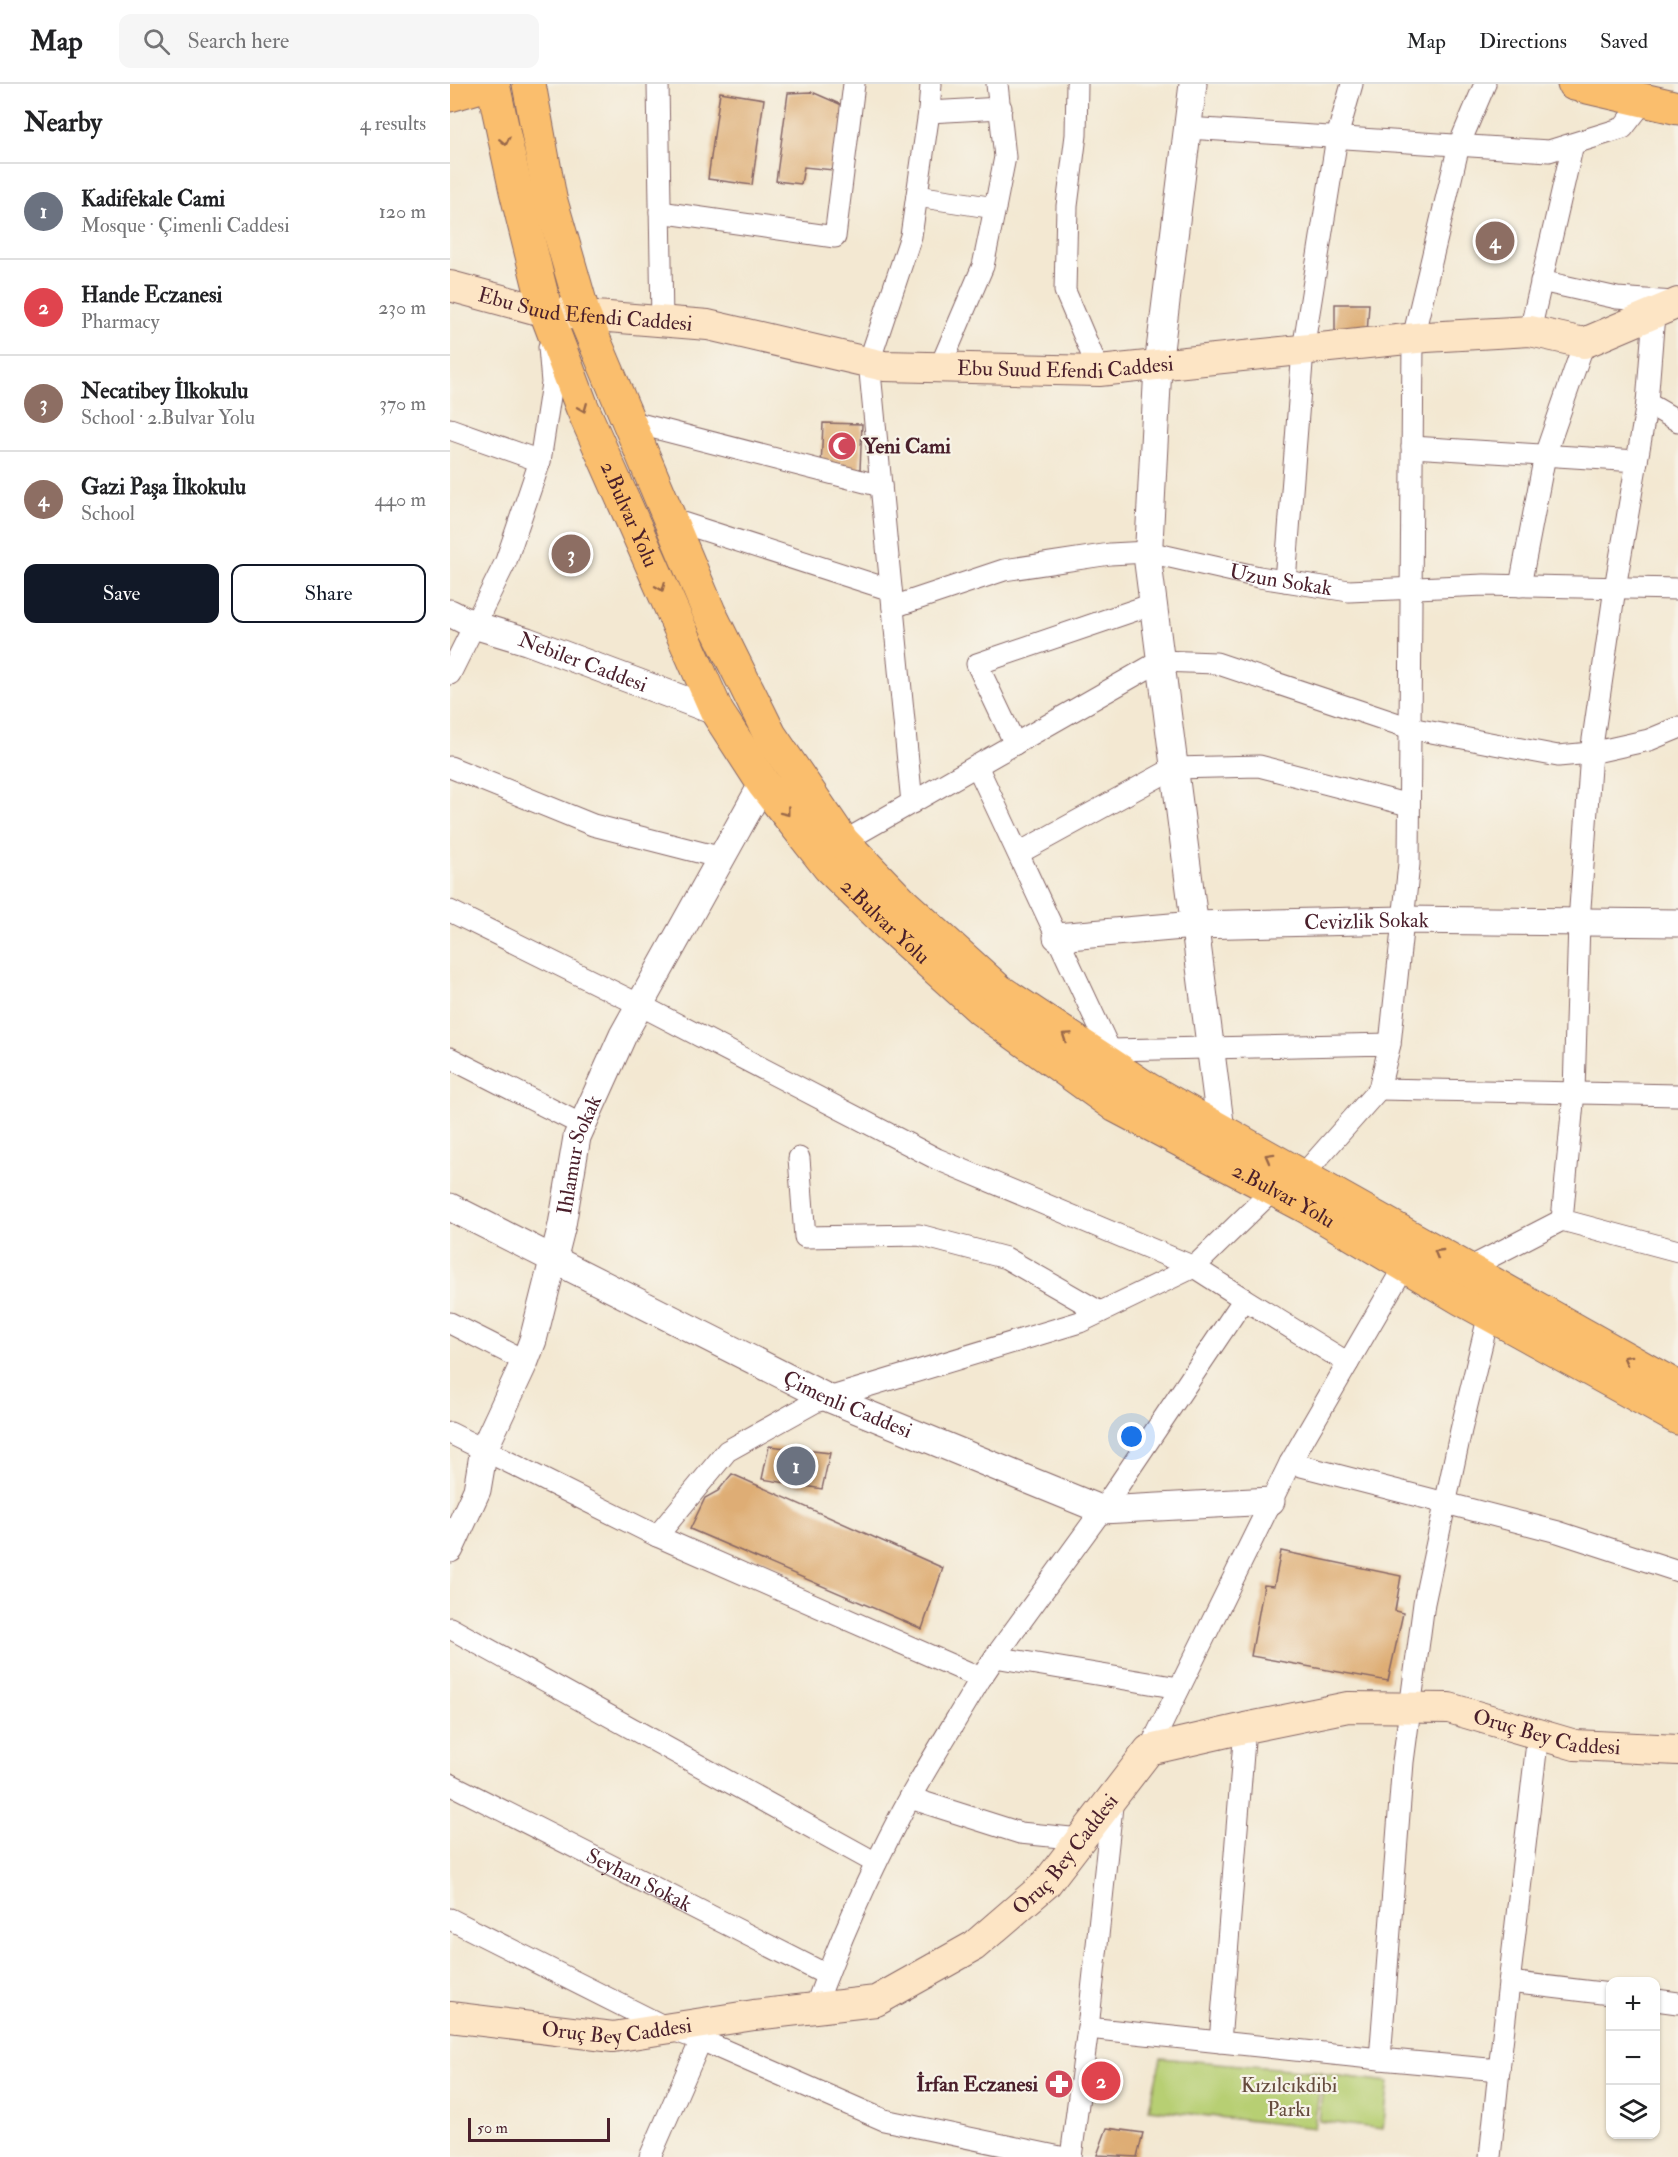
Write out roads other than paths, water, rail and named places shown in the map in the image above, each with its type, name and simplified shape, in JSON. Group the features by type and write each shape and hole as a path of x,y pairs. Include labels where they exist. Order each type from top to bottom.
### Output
{"main road":[{"path":"450,95 491,84"},
{"name":"2.Bulvar Yolu","path":"491,84 546,312 587,418 717,712 764,783 829,867 885,922 981,1009 1116,1106 1307,1207 1489,1314 1678,1418"},
{"name":"2.Bulvar Yolu","path":"529,84 550,198 584,316 709,612 770,735 843,842 900,901 998,990 1114,1060 1149,1090 1678,1388"},
{"path":"1574,84 1678,108"},
{"name":"Ebu Suud Efendi Caddesi","path":"450,286 546,312 708,325 884,366 1099,371 1413,338 1530,331 1584,343"},
{"path":"1584,343 1670,306"},
{"name":"Oruç Bey Caddesi","path":"450,2017 613,2037 754,2014 876,2001 974,1946 1046,1884 1149,1750 1245,1728 1348,1707 1449,1708 1575,1745 1678,1750"}],"street":[{"path":"657,84 662,322"},
{"path":"660,212 835,237 854,84"},
{"path":"912,802 869,362 911,236 931,84"},
{"path":"940,367 983,266 995,208 1005,157 997,84"},
{"path":"1077,84 1077,135 1067,206 1065,291 1099,371"},
{"path":"1193,84 1158,366 1148,563 1221,1130"},
{"path":"1285,581 1304,350 1337,137 1352,84"},
{"path":"657,1536 727,1451 815,1402 1080,1322 1194,1267 1273,1190 1303,1175 1379,1089 1390,1044 1409,864 1413,338 1459,145 1485,84"},
{"path":"1187,128 1549,151 1623,128 1644,101"},
{"path":"929,112 1001,108"},
{"path":"1530,331 1573,144"},
{"path":"917,196 995,208"},
{"path":"1541,281 1617,298 1670,306 1647,403 1615,588 1591,753 1579,922 1574,1092 1562,1220"},
{"path":"450,674 506,561 540,461 552,383 546,312"},
{"path":"1520,586 1545,455 1584,343"},
{"path":"1647,403 1678,421"},
{"path":"628,421 881,486"},
{"path":"450,429 540,461"},
{"path":"1412,447 1637,461"},
{"path":"670,519 892,599"},
{"name":"Uzun Sokak","path":"892,599 1004,570 1110,554 1148,552 1285,581 1349,591 1520,586 1678,589"},
{"path":"1015,744 977,664 1153,604"},
{"name":"Nebiler Caddesi","path":"450,613 474,625 527,641 717,712"},
{"path":"843,842 1160,661 1216,663 1410,728 1558,756 1591,753 1649,740 1678,728"},
{"path":"977,766 1114,1060 1210,1049 1390,1044"},
{"path":"1018,853 1174,768 1260,766 1409,805"},
{"path":"450,767 593,825 722,858"},
{"name":"Ihlamur Sokak","path":"450,1549 477,1490 484,1449 533,1340 554,1258 577,1137 623,1035 764,783"},
{"path":"450,910 640,1005 937,1159 1194,1267 1348,1363"},
{"name":"Cevizlik Sokak","path":"1057,937 1194,925 1403,920 1678,923"},
{"path":"450,1058 582,1125"},
{"path":"1379,1089 1678,1095"},
{"path":"799,1158 805,1238 919,1235 1006,1258 1100,1312"},
{"name":"Çimenli Caddesi","path":"450,1207 828,1398 1102,1510 1271,1501"},
{"path":"1467,1269 1562,1220 1678,1251"},
{"path":"1149,1750 1290,1463 1405,1265"},
{"path":"815,2008 876,1863 910,1798 981,1678 1102,1510 1244,1299"},
{"path":"1380,2059 1403,1762 1424,1603 1489,1314"},
{"path":"450,1323 525,1361"},
{"path":"450,1433 657,1536 981,1678"},
{"path":"1290,1463 1558,1532 1678,1571"},
{"path":"450,1628 876,1863"},
{"path":"995,1657 1179,1689"},
{"path":"1220,2042 1245,1728"},
{"path":"1490,2157 1538,1734"},
{"name":"Seyhan Sokak","path":"450,1784 827,1975"},
{"path":"1071,2157 1088,2028 1113,1796"},
{"path":"910,1798 1020,1833 1081,1839"},
{"path":"450,1919 667,2028 701,2040 884,2120 1060,2157"},
{"path":"1509,1982 1606,1993"},
{"path":"1660,2000 1678,2002"},
{"path":"1088,2028 1500,2070"},
{"path":"653,2156 701,2040"}],"place":[{"name":"Gazi Paşa İlkokulu","path":"1495,241"},
{"name":"Yeni Cami","path":"842,446"},
{"name":"Necatibey İlkokulu","path":"571,554"},
{"name":"Kadifekale Cami","path":"796,1466"},
{"name":"Hande Eczanesi","path":"1101,2081"},
{"name":"İrfan Eczanesi","path":"1059,2084"}],"park label":[{"name":"Kızılcıkdibi Parkı","path":"1289,2097"}]}
